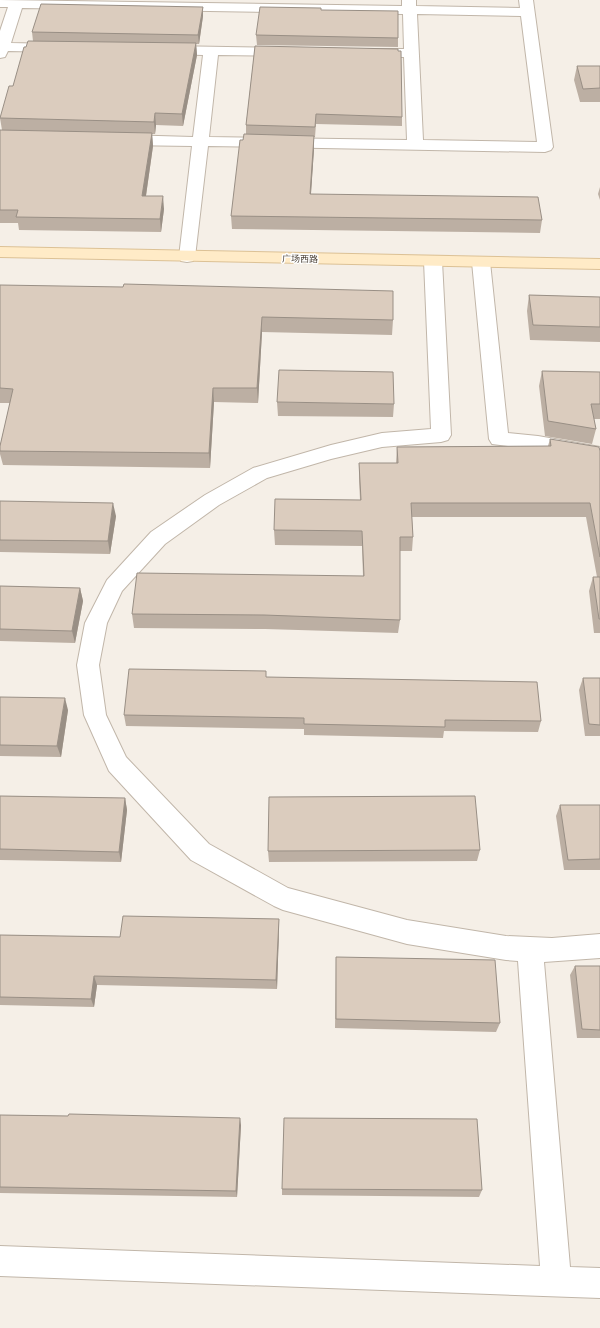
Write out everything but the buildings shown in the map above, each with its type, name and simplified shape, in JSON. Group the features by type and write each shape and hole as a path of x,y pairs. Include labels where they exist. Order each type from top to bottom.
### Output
{"main road":[{"name":"广场西路","path":"0,252 187,257 600,264"}],"street":[{"path":"16,2 1,50 72,48"},
{"path":"0,3 527,6 545,147 108,139"},
{"path":"410,5 415,144"},
{"path":"157,50 296,52"},
{"path":"187,257 211,51"},
{"path":"357,53 411,53"},
{"path":"433,261 441,435 382,440 331,452 260,473 212,500 158,538 114,586 96,623 88,665 95,715 117,764 200,852 283,898 407,932 506,948 552,950 600,946"},
{"path":"481,262 499,439 538,443 600,454"},
{"path":"530,949 556,1281"},
{"path":"0,1261 600,1283"}]}
